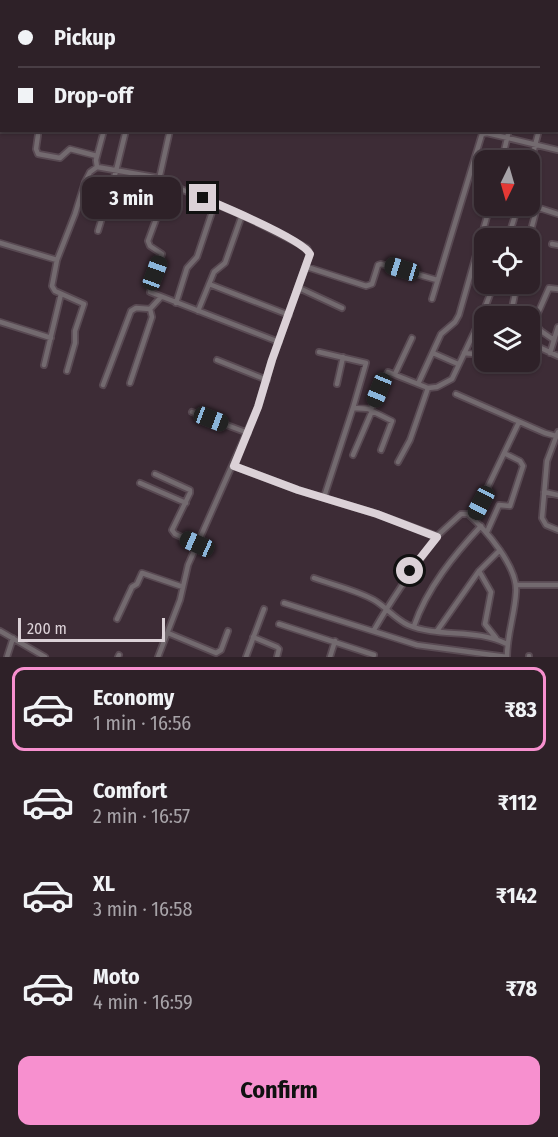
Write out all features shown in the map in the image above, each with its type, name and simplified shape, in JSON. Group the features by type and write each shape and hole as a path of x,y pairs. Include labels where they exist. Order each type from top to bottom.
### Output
{"street":[{"path":"97,167 104,132"},
{"path":"98,231 126,132"},
{"path":"160,178 170,132"},
{"path":"504,150 508,132"},
{"path":"534,150 538,132"},
{"path":"432,299 481,136 487,133 558,150"},
{"path":"38,135 36,149 38,153 60,158 70,148 98,156"},
{"path":"67,371 75,344 75,331 84,304 61,294 52,286 57,260 85,182 90,172 97,167 160,178 242,215 307,248 310,254 248,433 188,565 180,600 160,656"},
{"path":"133,209 142,176"},
{"path":"169,184 148,243 162,254 149,290 160,297 279,342"},
{"path":"176,303 187,268 197,257 215,203"},
{"path":"540,208 558,214"},
{"path":"198,311 215,271 225,263 242,215"},
{"path":"418,384 441,334 455,322 459,315 487,216"},
{"path":"0,243 57,260"},
{"path":"307,267 366,286 372,284 378,265 381,264 437,280"},
{"path":"209,284 289,315"},
{"path":"299,288 342,308"},
{"path":"540,308 549,288 558,289"},
{"path":"44,365 61,294"},
{"path":"353,455 386,374 390,372 428,388 435,388 450,381 490,294"},
{"path":"130,383 151,319 150,309 160,297"},
{"path":"104,385 131,311 136,308 150,309"},
{"path":"0,322 51,338"},
{"path":"550,352 558,327"},
{"path":"540,330 554,340"},
{"path":"395,374 412,338"},
{"path":"540,348 558,356"},
{"path":"319,352 366,363 324,497"},
{"path":"433,353 458,364"},
{"path":"464,353 474,354"},
{"path":"337,384 343,357"},
{"path":"217,360 267,380"},
{"path":"398,462 410,440 428,388"},
{"path":"456,394 519,422 557,434 547,461 543,522 558,530"},
{"path":"353,408 371,410 392,421 381,450"},
{"path":"192,412 248,433"},
{"path":"473,518 519,422"},
{"path":"487,532 499,505 510,506 523,466 520,461 504,453"},
{"path":"234,466 437,537"},
{"path":"155,474 190,490 172,530 175,534 197,544"},
{"path":"140,483 186,503"},
{"path":"544,492 558,495"},
{"path":"284,603 426,647 507,657 516,585 500,550 487,532 466,513 461,514 437,537 410,571 374,630"},
{"path":"414,626 420,607 441,574 481,526"},
{"path":"437,631 479,571 500,550"},
{"path":"479,571 491,590 485,624 496,638"},
{"path":"117,619 132,587 142,573 183,587"},
{"path":"314,578 372,599 405,623 437,631 496,638 507,644"},
{"path":"516,585 558,585"},
{"path":"246,657 264,609"},
{"path":"279,624 374,655"},
{"path":"0,631 45,657"},
{"path":"168,633 216,653 221,650 228,631"},
{"path":"253,637 277,646 279,649 277,657"},
{"path":"7,657 13,638"},
{"path":"330,657 334,641"}],"route":[{"path":"203,198 307,248 310,254 251,427 234,466 298,490 377,514 437,537 410,571"}]}
